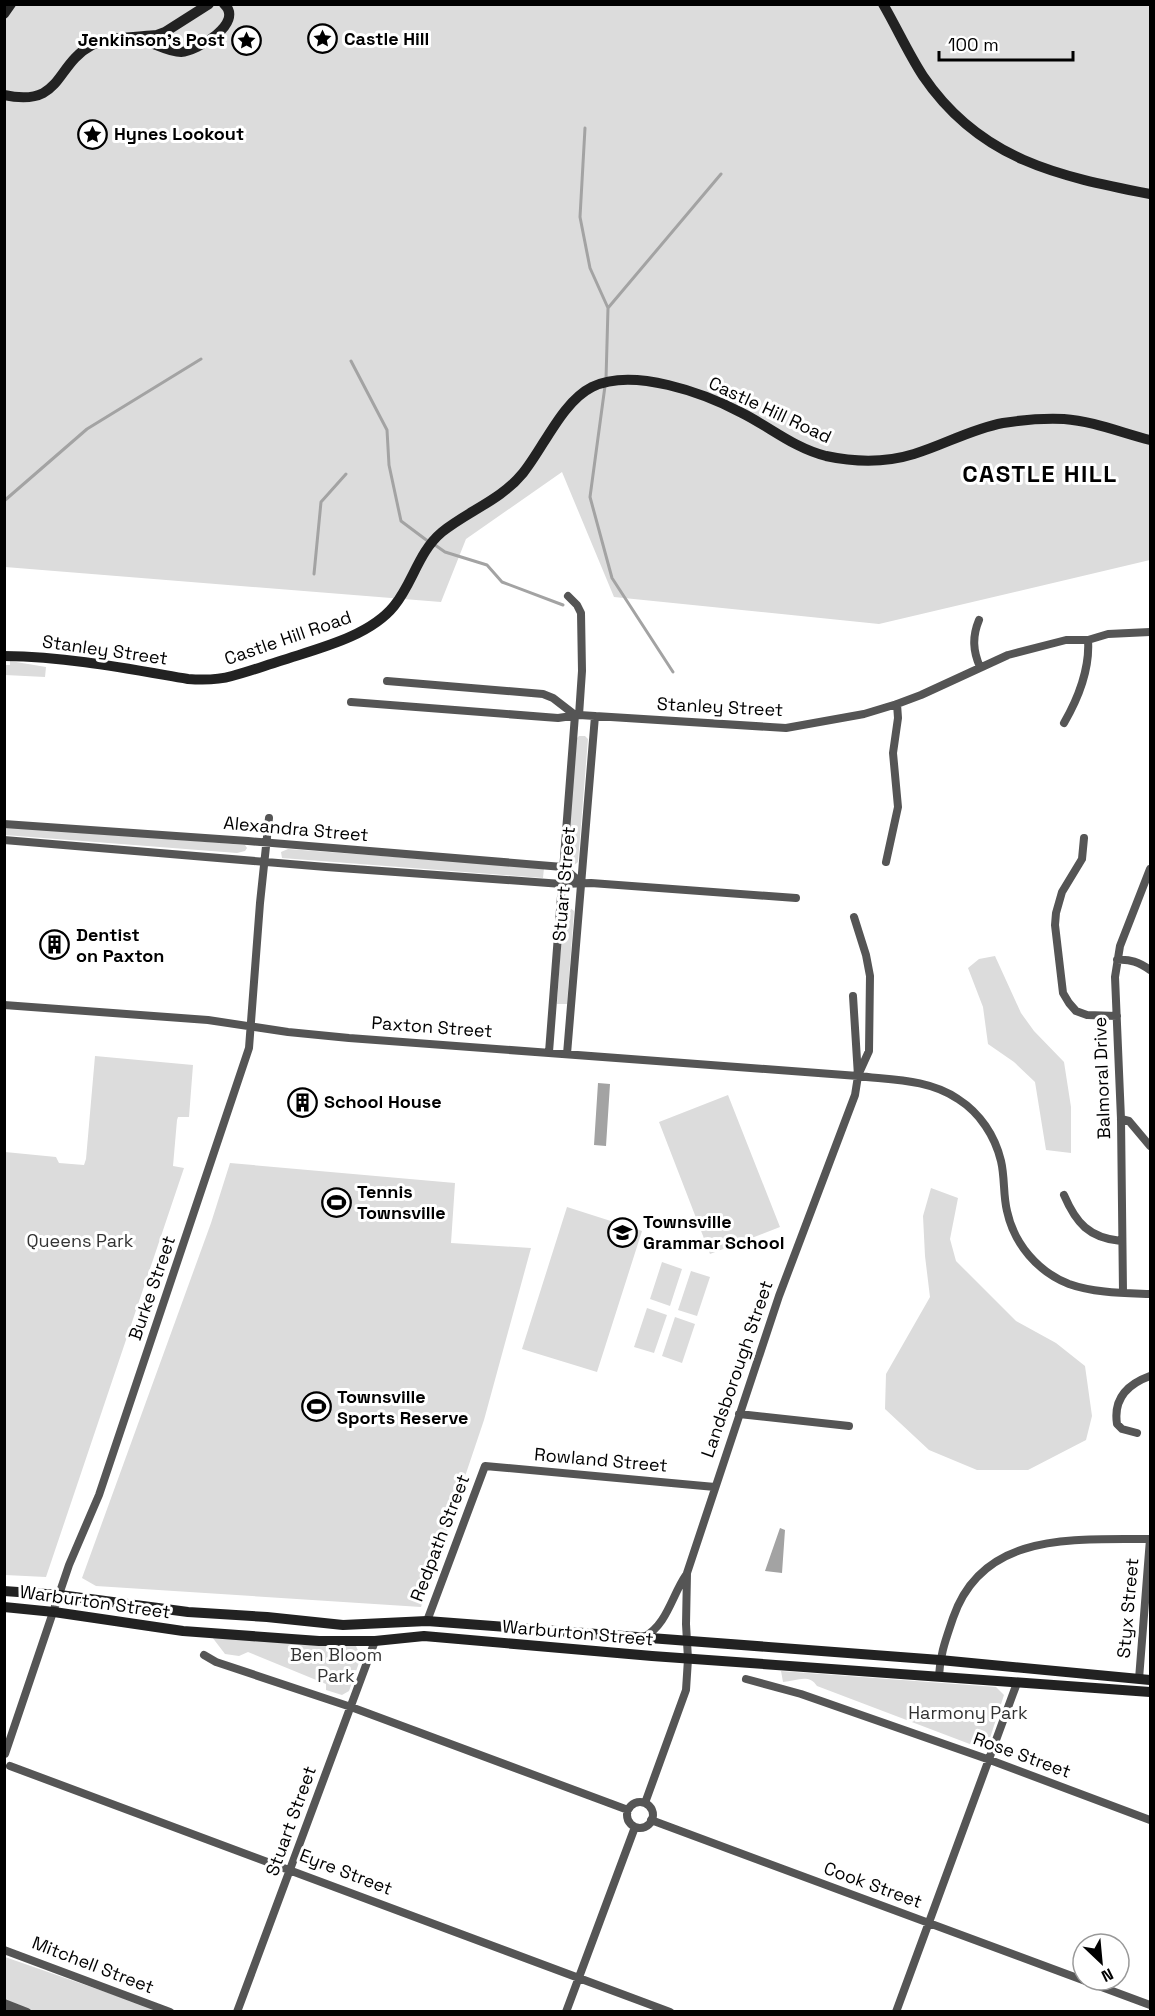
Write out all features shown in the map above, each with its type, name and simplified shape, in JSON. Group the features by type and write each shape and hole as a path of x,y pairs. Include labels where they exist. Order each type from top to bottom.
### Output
{"main road":[{"path":"4,14 11,4"},
{"path":"4,95 18,98 39,96 48,91 78,56 90,46 100,42 165,32 209,4"},
{"path":"131,38 149,41 178,52 190,50 219,33 228,22 230,15 228,7 224,4"},
{"path":"883,4 910,57 924,78 956,116 979,136 1021,160 1047,170 1150,194"},
{"name":"Castle Hill Road","path":"200,680 232,676 335,643 366,628 380,618 393,607 403,593 428,546 453,525 510,486 522,474 569,406 590,388 611,381 650,381 689,392 741,412 812,452 857,460 883,461 902,458 983,428 1024,421 1065,419 1100,425 1150,440"},
{"name":"Stanley Street","path":"4,656 51,657 98,662 200,680"},
{"name":"Warburton Street","path":"4,1591 60,1595 188,1612 343,1625 427,1621 940,1660 1145,1679"},
{"name":"Warburton Street","path":"4,1607 183,1631 319,1641 375,1641 424,1636 688,1659 1150,1692"}],"street":[{"name":"Stuart Street","path":"549,1052 563,867 582,671 581,613 568,596"},
{"path":"979,620 973,643 980,667"},
{"name":"Stanley Street","path":"351,702 558,718 577,715 786,728 864,714 897,704 921,696 1008,655 1066,640 1088,640 1108,634 1150,632"},
{"path":"1064,723 1075,705 1089,655 1088,640"},
{"path":"387,681 543,694 553,698 577,715"},
{"path":"886,862 898,807 893,753 898,718 897,704"},
{"name":"Stuart Street","path":"567,1054 595,716"},
{"name":"Burke Street","path":"5,1754 69,1565 99,1495 249,1048 269,818"},
{"name":"Alexandra Street","path":"4,824 563,867"},
{"path":"1084,838 1082,859 1062,892 1056,913 1055,925 1064,993 1076,1011 1087,1015 1117,1016"},
{"name":"Alexandra Street","path":"4,840 562,884 580,882 796,898"},
{"path":"563,867 580,882"},
{"name":"Balmoral Drive","path":"1123,1292 1121,1119 1115,977 1120,946 1150,869"},
{"name":"Landsborough Street","path":"854,917 870,976 869,1051 858,1076"},
{"path":"1117,960 1128,959 1150,970"},
{"name":"Landsborough Street","path":"644,1637 659,1626 676,1589 687,1573 779,1296 855,1095 858,1076 853,996"},
{"name":"Paxton Street","path":"4,1005 208,1020 319,1035 858,1076 931,1086 958,1098 980,1117 1001,1162 1006,1210 1010,1224 1031,1258 1054,1277 1069,1284 1150,1294"},
{"path":"1121,1119 1129,1121 1150,1146"},
{"path":"1064,1195 1077,1220 1090,1232 1105,1240 1121,1241"},
{"path":"1137,1433 1122,1429 1117,1424 1118,1401 1128,1387 1150,1376"},
{"path":"739,1414 849,1426"},
{"name":"Rowland Street","path":"485,1466 715,1487"},
{"name":"Redpath Street","path":"427,1621 485,1466"},
{"path":"939,1676 941,1650 955,1611 978,1576 997,1561 1028,1547 1054,1542 1150,1539"},
{"name":"Styx Street","path":"1145,1679 1150,1539"},
{"name":"Landsborough Street","path":"645,1803 686,1690 687,1573"},
{"name":"Stuart Street","path":"237,2012 375,1641"},
{"path":"204,1654 216,1662 351,1707 628,1810"},
{"name":"Rose Street","path":"746,1679 801,1694 990,1760 1150,1820"},
{"path":"896,2012 1017,1683"},
{"path":"5,1754 11,1760 7,1769"},
{"name":"Eyre Street","path":"7,1769 291,1869 670,2012"},
{"path":"645,1803 651,1809 651,1820 643,1827 635,1827 627,1818 628,1810 633,1804 645,1803"},
{"name":"Cook Street","path":"651,1820 1150,2005"},
{"path":"566,2012 635,1827"},
{"name":"Mitchell Street","path":"4,1950 170,2012"},
{"path":"4,2003 27,2012"},
{"path":"4,2010 10,2012"}],"green space":[{"name":"Castle Hill","path":"4,5 1150,5 1150,560 879,624 614,597 562,472 466,539 441,602 5,567"},
{"path":"10,661 46,667 45,677 5,675 4,665 10,665"},
{"path":"579,736 585,736 588,739 578,862 573,866 567,860 576,739"},
{"path":"4,826 245,845 247,848 237,853 5,835"},
{"path":"288,849 544,868 543,878 282,858 281,852"},
{"path":"569,907 574,911 567,1004 557,1004 563,912"},
{"path":"995,956 1021,1013 1034,1031 1064,1062 1071,1107 1071,1153 1046,1150 1035,1082 1014,1062 988,1044 983,1007 968,968 979,959"},
{"name":"Queens Park","path":"95,1056 193,1065 189,1117 178,1117 177,1120 173,1166 184,1168 46,1577 5,1575 5,1152 56,1157 59,1163 84,1165"},
{"path":"728,1095 780,1227 710,1254 659,1122"},
{"name":"Townsville Sports Reserve","path":"230,1163 455,1183 451,1243 531,1248 484,1420 421,1607 96,1586 82,1578 211,1223"},
{"path":"931,1188 958,1198 950,1239 956,1261 1016,1321 1056,1343 1085,1366 1092,1416 1086,1440 1028,1470 977,1470 929,1450 885,1409 886,1374 930,1297 923,1216"},
{"path":"567,1207 642,1231 597,1372 522,1349"},
{"path":"662,1262 682,1269 670,1306 650,1299"},
{"path":"691,1271 710,1277 697,1316 678,1310"},
{"path":"647,1308 667,1315 654,1353 634,1347"},
{"path":"675,1317 695,1324 682,1363 662,1356"},
{"name":"Ben Bloom Park","path":"212,1637 356,1646 361,1657 349,1691 342,1695 326,1690 326,1684 248,1652 239,1656 225,1654"},
{"name":"Harmony Park","path":"781,1671 996,1687 1004,1695 989,1741 975,1746 817,1686 810,1680 783,1682"},
{"path":"5,1957 160,2011 5,2011"}],"shaded area":[{"path":"598,1083 610,1084 606,1146 594,1145"},
{"path":"780,1528 785,1530 782,1573 765,1571"}],"waterway":[{"path":"585,128 580,217 590,268 608,308 606,379"},
{"path":"608,308 721,174"},
{"path":"4,501 87,429 201,359"},
{"path":"351,361 387,430 389,465 401,521 429,542"},
{"path":"605,386 590,497 612,578 673,672"},
{"path":"314,574 321,502 346,474"},
{"path":"435,545 445,552 487,565 502,582 563,605"}],"place":[{"name":"Castle Hill","path":"323,39"},
{"name":"Jenkinson's Post","path":"246,40"},
{"name":"Hynes Lookout","path":"93,134"},
{"name":"Dentist on Paxton","path":"55,945"},
{"name":"School House","path":"303,1102"},
{"name":"Tennis Townsville","path":"336,1202"},
{"name":"Townsville Grammar School","path":"622,1232"},
{"name":"Townsville Sports Reserve","path":"316,1407"}],"district":[{"name":"CASTLE HILL","path":"1040,474"}]}
